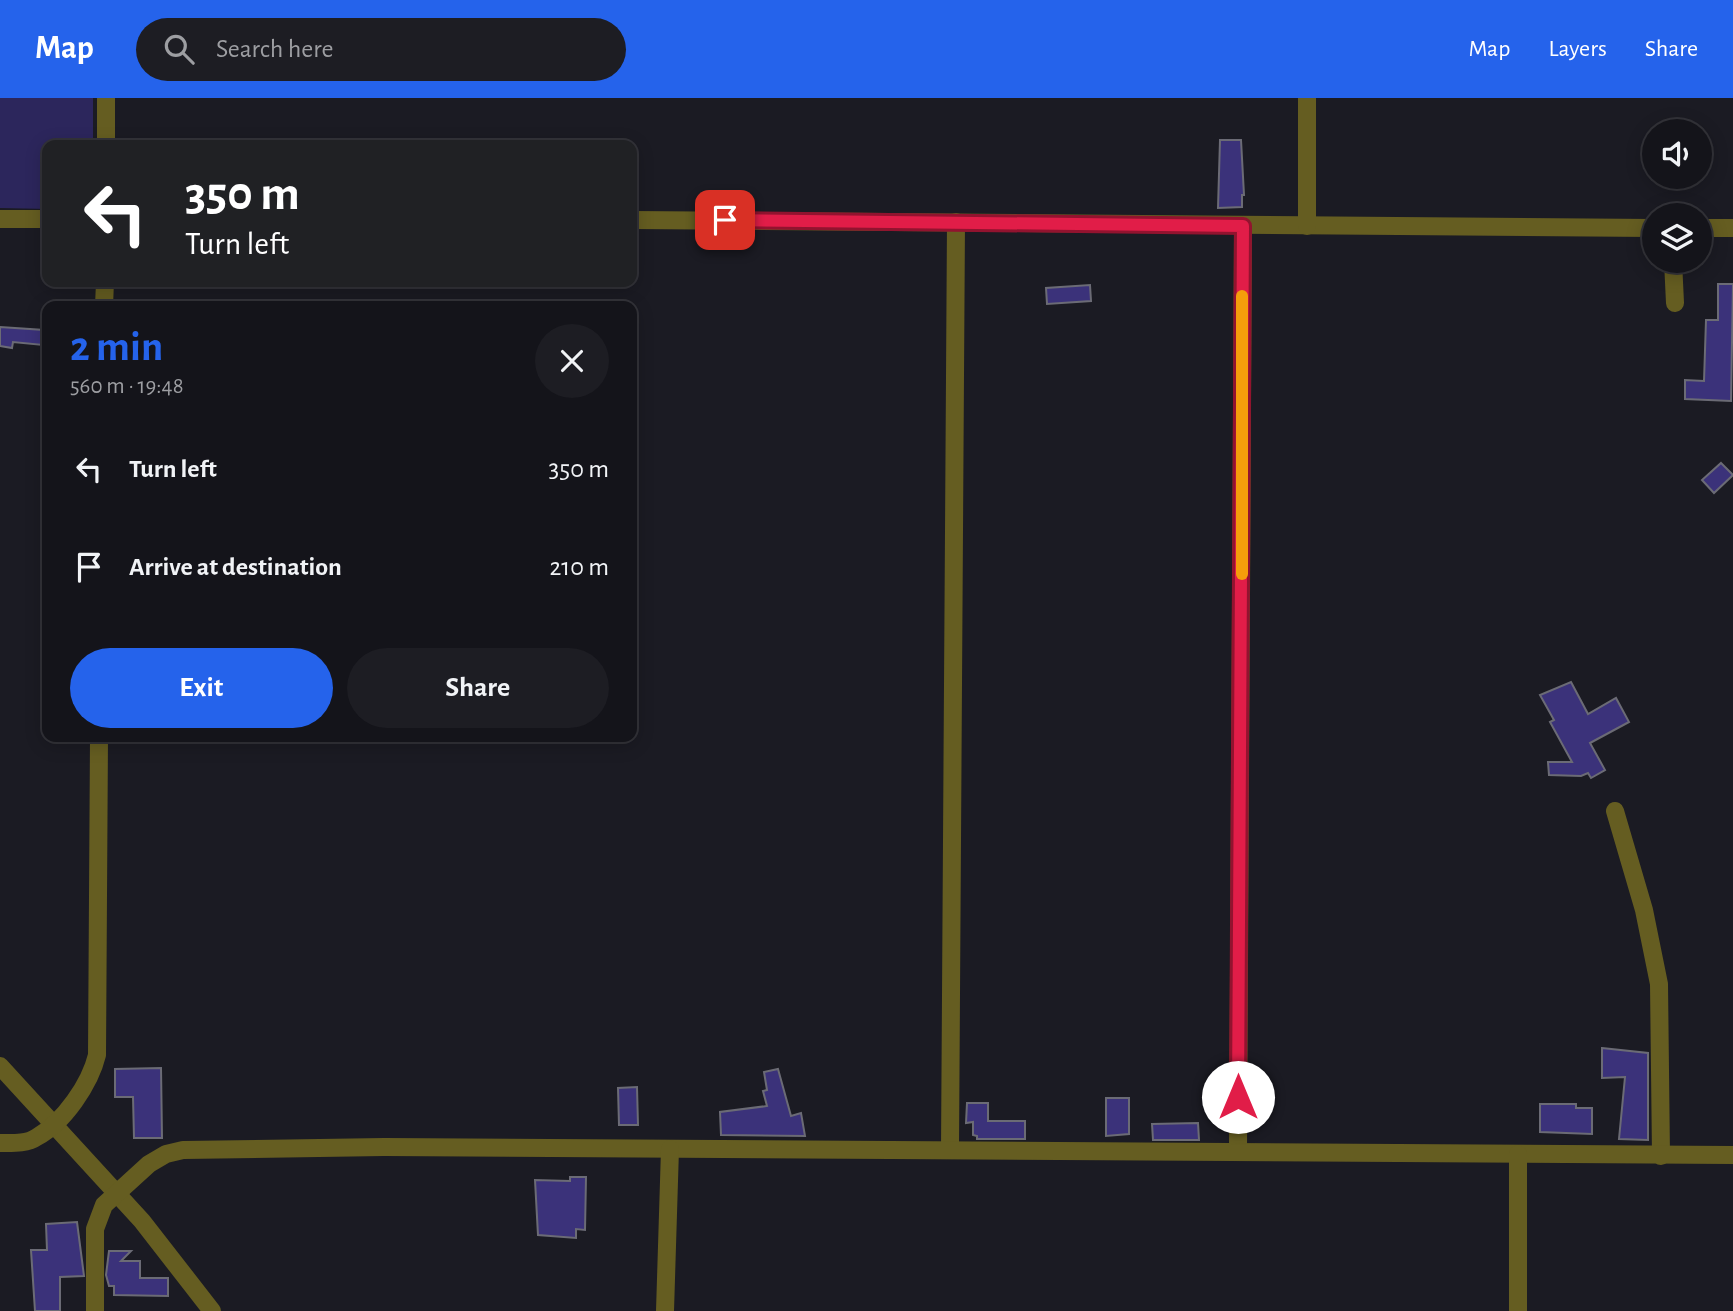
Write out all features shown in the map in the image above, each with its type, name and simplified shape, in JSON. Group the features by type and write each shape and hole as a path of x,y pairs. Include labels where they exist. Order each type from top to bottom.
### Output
{"street":[{"path":"106,98 106,140"},
{"path":"1307,98 1307,226"},
{"path":"0,219 42,219"},
{"path":"637,220 1642,228"},
{"path":"950,1149 956,222"},
{"path":"1238,1152 1243,226"},
{"path":"1712,228 1733,228"},
{"path":"1674,273 1675,303"},
{"path":"0,1143 31,1140 54,1122 89,1082 97,1055 99,742"},
{"path":"1615,811 1644,910 1659,984 1661,1156"},
{"path":"0,1066 117,1192 176,1261 212,1311"},
{"path":"95,1311 95,1228 104,1205 149,1164 166,1154 183,1150 384,1147 1733,1155"},
{"path":"665,1311 670,1149"},
{"path":"1518,1154 1518,1311"}],"shaded area":[{"path":"0,98 93,98 93,140 42,140 42,209 0,208"}],"building":[{"path":"1220,140 1241,140 1244,195 1242,207 1218,208"},
{"path":"1718,284 1733,284 1731,401 1685,399 1685,380 1704,381 1706,320 1718,320"},
{"path":"1090,285 1091,301 1047,304 1046,288"},
{"path":"0,327 42,330 42,345 13,342 12,348 0,346"},
{"path":"1721,463 1733,475 1714,493 1702,480"},
{"path":"1571,682 1588,714 1616,698 1629,722 1590,743 1605,770 1591,778 1588,773 1581,776 1549,775 1548,762 1572,762 1550,722 1554,720 1540,695"},
{"path":"1602,1048 1648,1053 1648,1140 1619,1139 1625,1077 1602,1078"},
{"path":"161,1068 162,1138 134,1138 133,1097 115,1097 115,1069"},
{"path":"778,1069 791,1116 801,1113 805,1136 721,1135 720,1112 767,1106 763,1091 767,1090 764,1072"},
{"path":"637,1087 638,1125 619,1125 618,1088"},
{"path":"1106,1098 1129,1098 1129,1134 1106,1136"},
{"path":"967,1103 988,1103 988,1121 1025,1121 1025,1139 977,1139 977,1136 973,1135 973,1122 966,1123"},
{"path":"1540,1104 1576,1104 1576,1108 1592,1108 1592,1134 1540,1132"},
{"path":"1198,1123 1199,1140 1153,1140 1152,1124"},
{"path":"570,1177 586,1177 585,1230 576,1229 576,1238 538,1235 535,1180 570,1181"},
{"path":"77,1222 84,1276 60,1277 60,1311 35,1311 31,1250 47,1250 46,1224"},
{"path":"109,1251 131,1251 121,1261 140,1261 140,1278 168,1278 168,1296 114,1295 114,1286 109,1286 106,1275"}],"slow traffic":[{"path":"1242,296 1242,574"}],"route":[{"path":"725,220 1243,226 1238,1097"}]}
